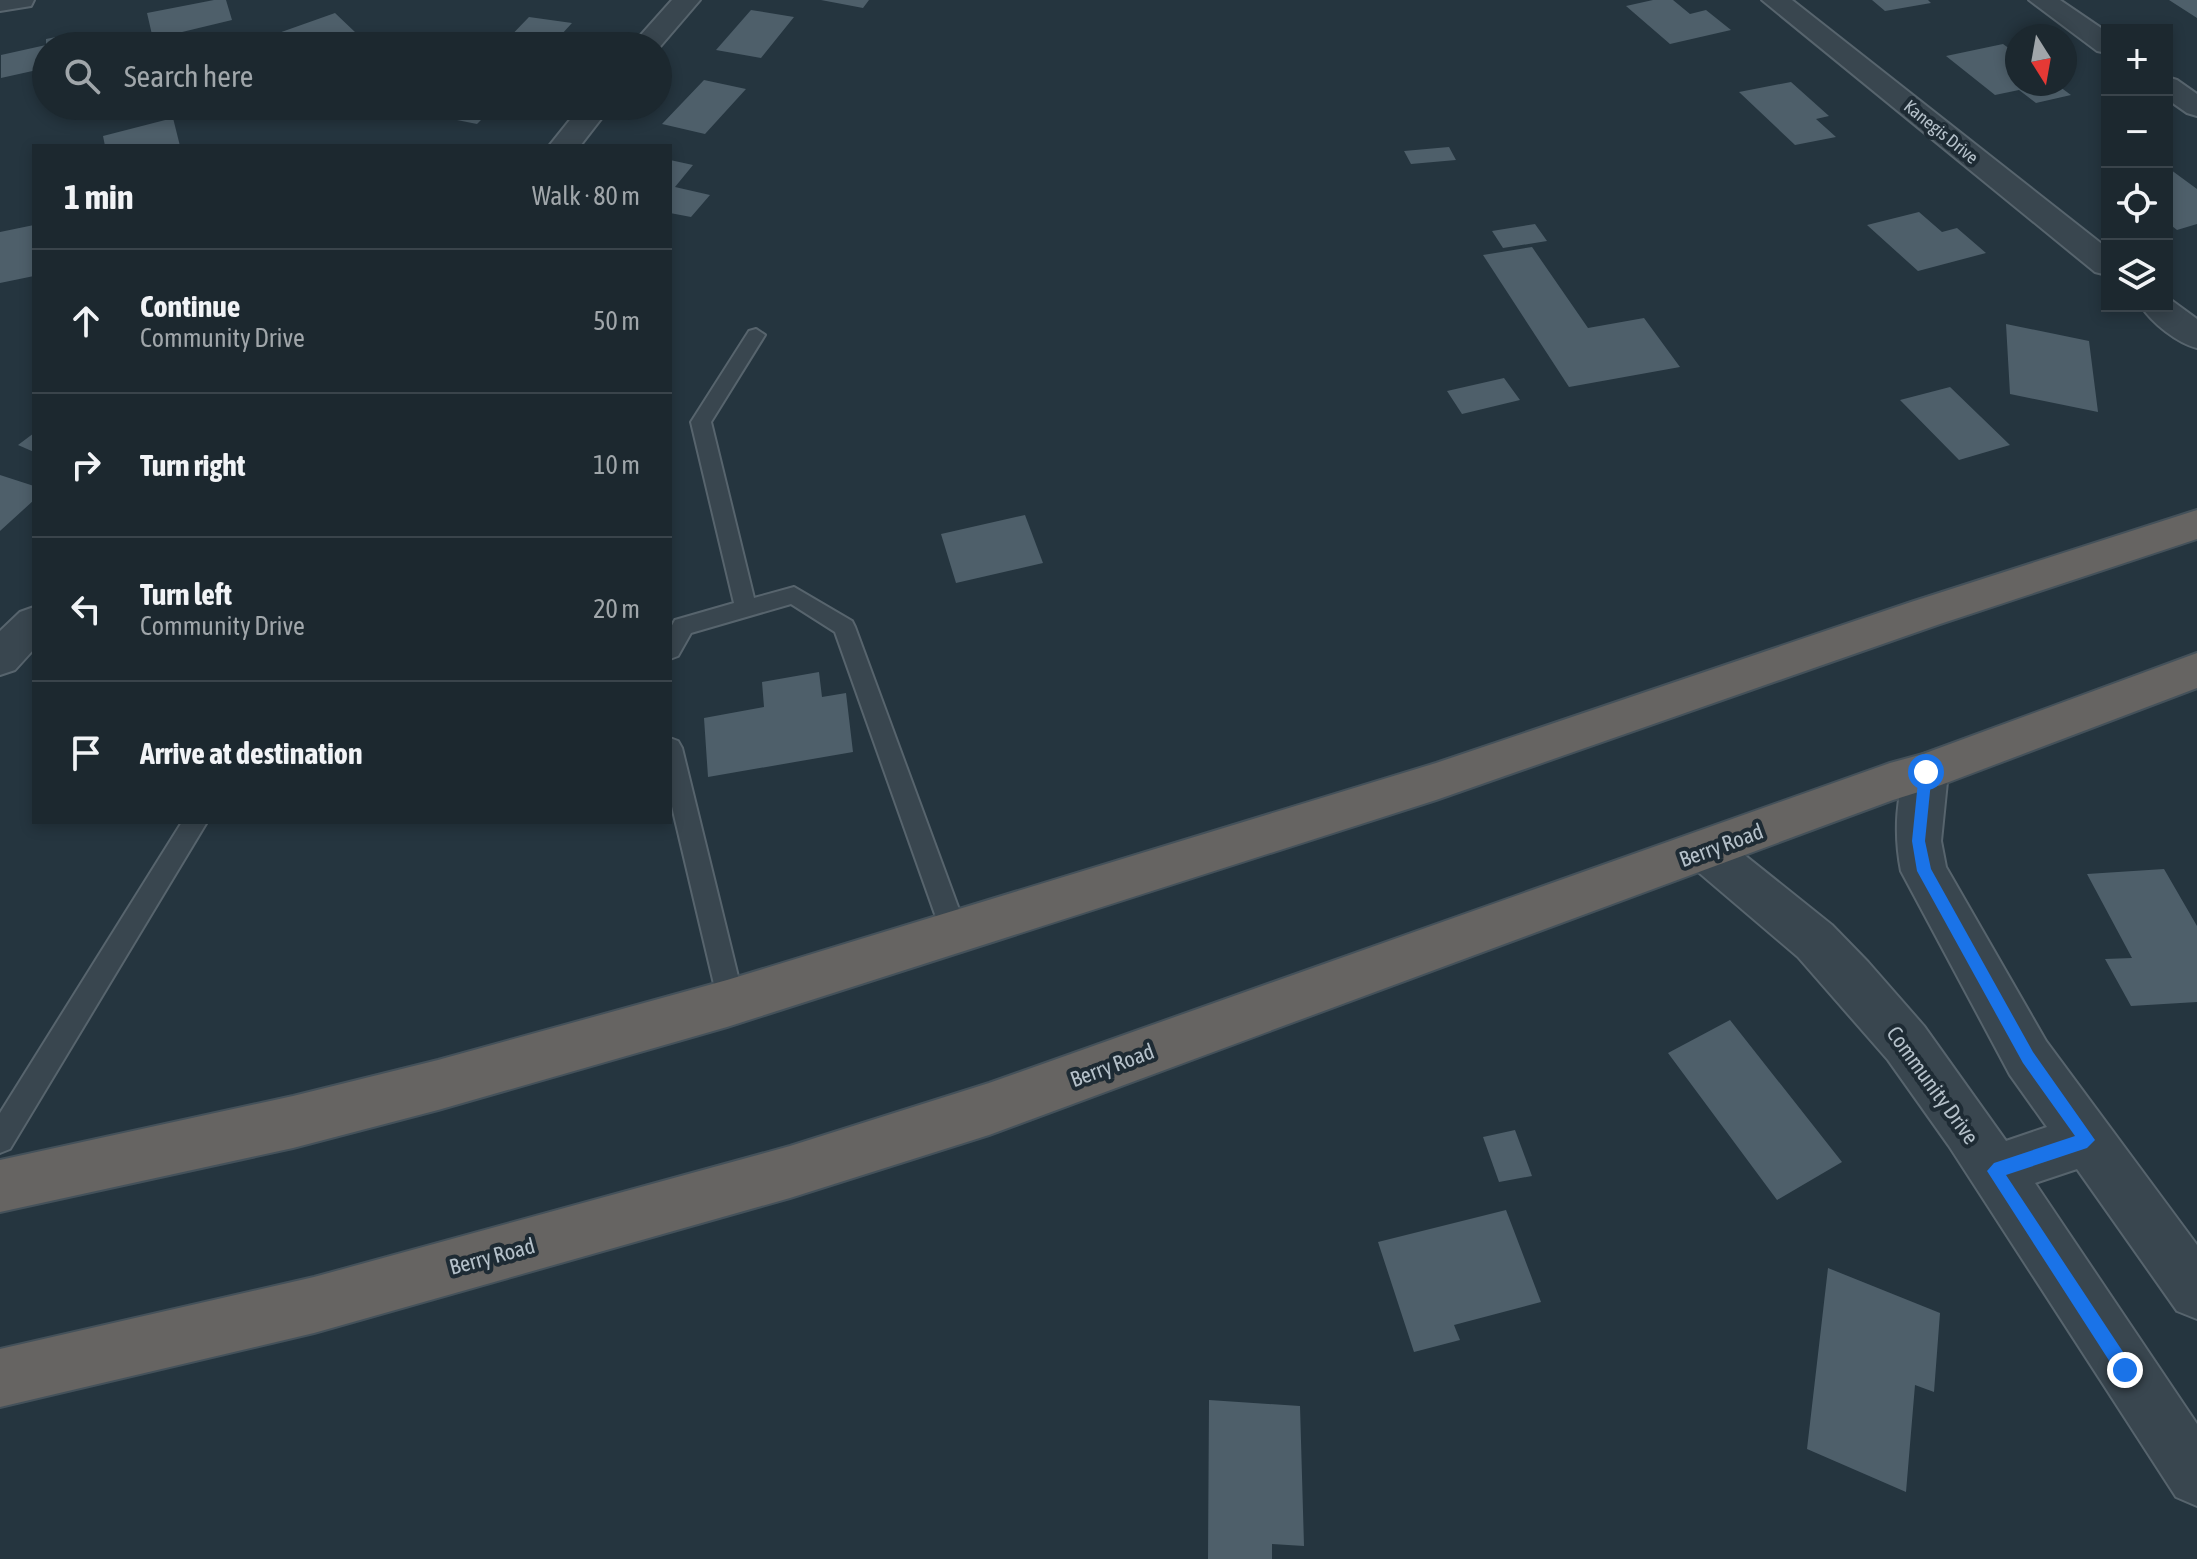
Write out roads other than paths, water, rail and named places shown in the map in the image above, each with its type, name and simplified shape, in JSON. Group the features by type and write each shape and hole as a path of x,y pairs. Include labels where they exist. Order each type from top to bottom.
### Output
{"highway":[{"path":"0,1186 265,1127 465,1076 955,934 1473,769 1988,591 2197,524"},
{"name":"Berry Road","path":"0,1378 314,1305 790,1172 989,1109 1890,782 1926,772 2197,670"}],"street":[{"path":"0,3 21,0"},
{"path":"658,32 687,0"},
{"name":"Kanegis Drive","path":"1775,0 2101,260"},
{"path":"2042,0 2101,41"},
{"path":"2173,90 2197,107"},
{"path":"566,144 585,120"},
{"path":"2166,312 2197,337"},
{"path":"0,658 32,625"},
{"path":"1926,772 1918,841 1924,871 2028,1058 2197,1291"},
{"name":"Community Drive","path":"1706,851 1815,941 1906,1043 2197,1476"},
{"path":"1994,1171 2087,1140"}],"lane":[{"path":"746,609 701,422 756,335"},
{"path":"672,646 683,626 794,595 844,627 955,934"},
{"path":"672,756 731,1001"},
{"path":"0,1139 194,824"}]}
